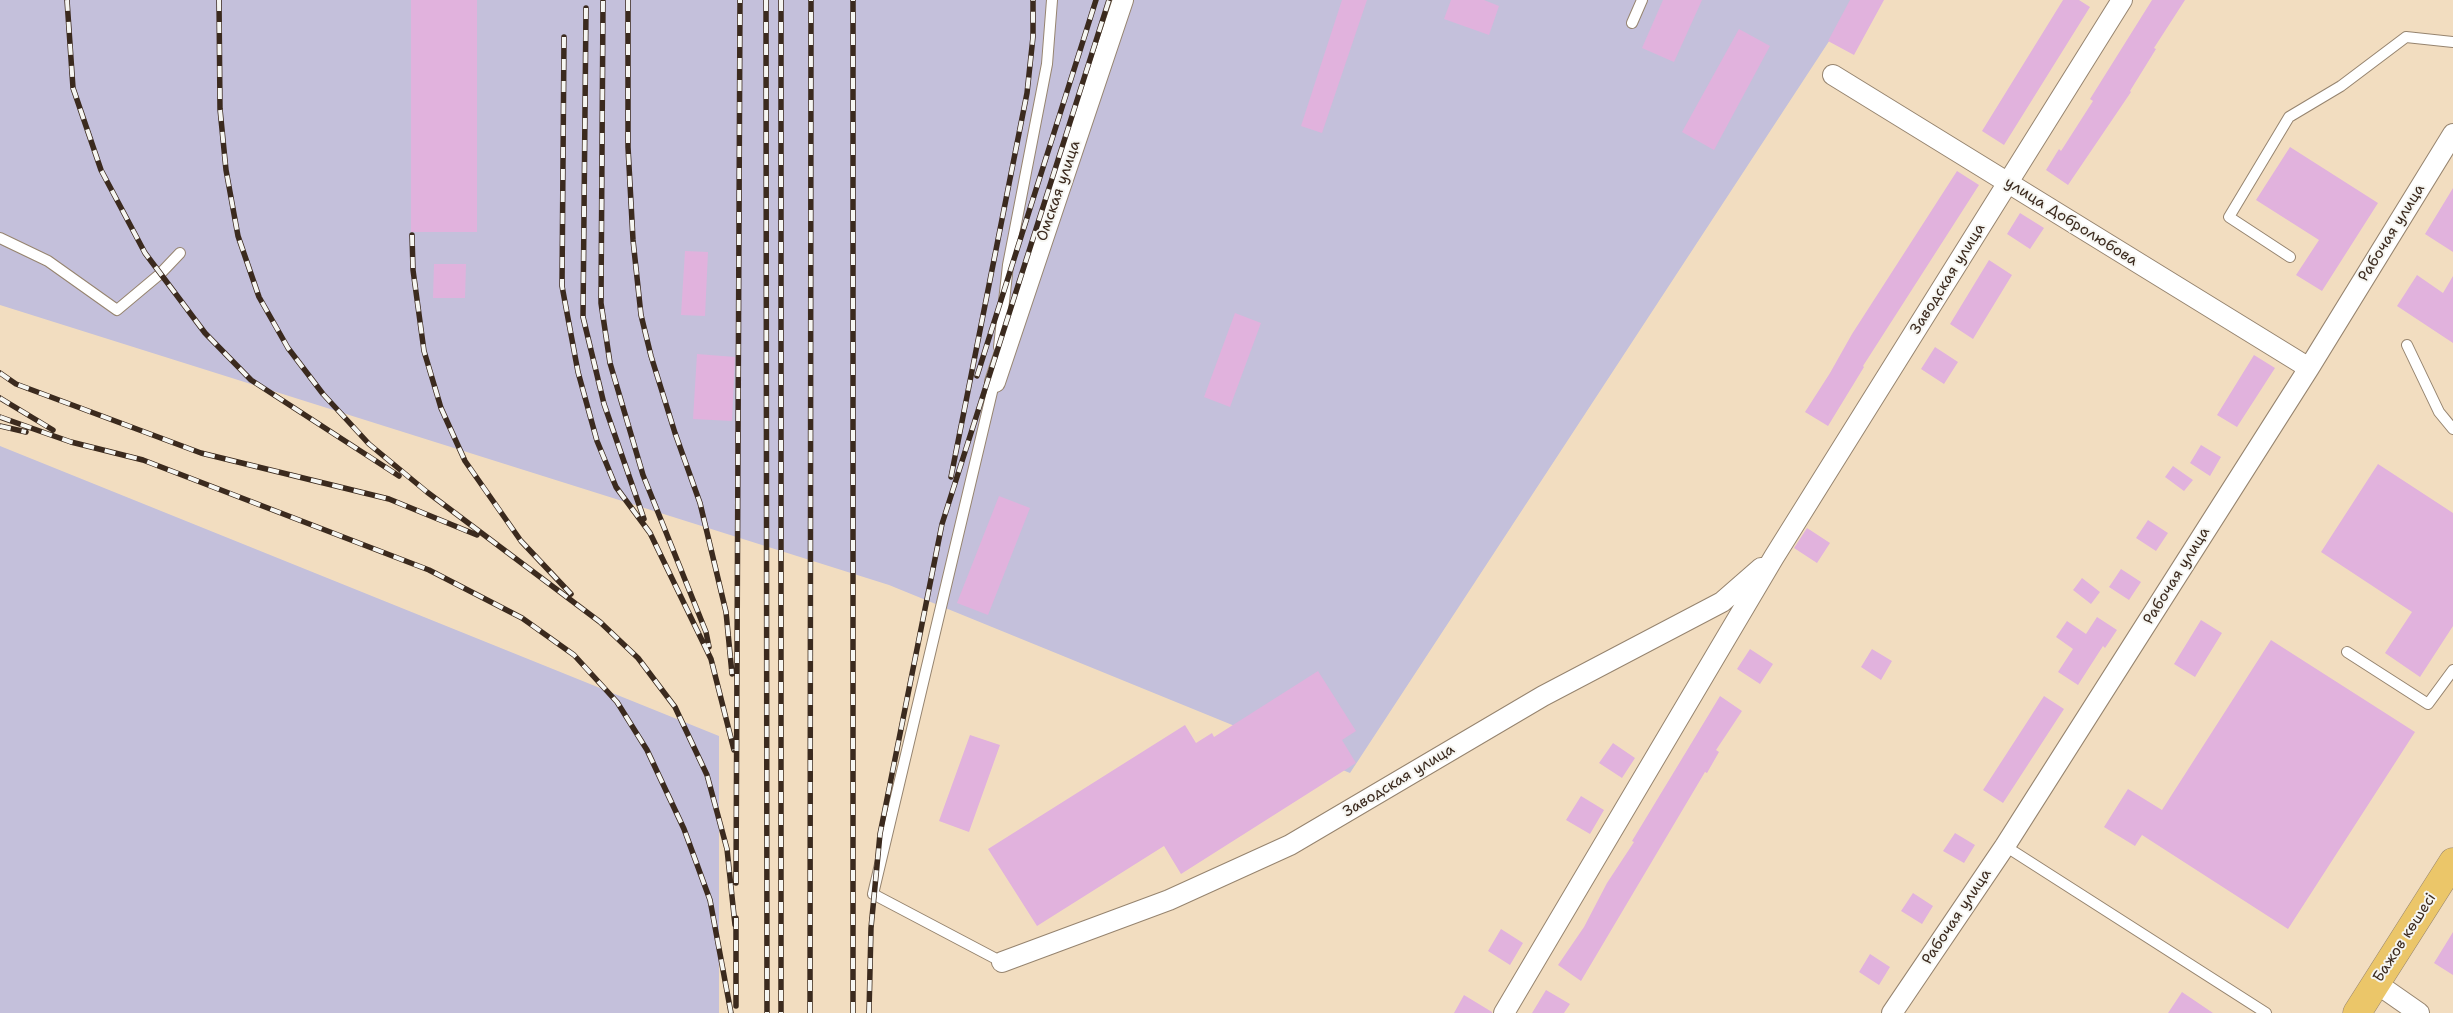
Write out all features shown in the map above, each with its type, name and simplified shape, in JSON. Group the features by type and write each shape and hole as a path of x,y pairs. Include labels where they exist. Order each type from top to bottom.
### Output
{"main road":[{"name":"Бажов көшесі","path":"2357,1013 2453,862"}],"street":[{"name":"Омская улица","path":"995,382 1124,0"},
{"name":"Заводская улица","path":"1504,1013 1774,557 2122,0"},
{"name":"улица Добролюбова","path":"1833,75 2309,368"},
{"name":"Рабочая улица","path":"1892,1013 2005,846 2309,368 2453,134"},
{"name":"Заводская улица","path":"1002,962 1170,900 1290,845 1543,696 1722,602 1774,557"},
{"path":"2376,983 2419,1013"}],"lane":[{"path":"1002,962 873,894 995,382 1008,265 1047,64 1052,0"},
{"path":"1632,24 1642,0"},
{"path":"2290,257 2229,217 2289,118 2341,86 2406,37 2453,42"},
{"path":"0,238 48,261 117,310 160,274 180,253"},
{"path":"2407,345 2439,412 2453,429"},
{"path":"2347,652 2428,704 2453,670"},
{"path":"2005,846 2266,1013"}],"shaded area":[{"path":"0,0 1856,0 1350,773 889,585 0,305"},
{"path":"0,446 719,736 719,1013 0,1013"}],"building":[{"path":"411,0 477,0 477,232 411,232"},
{"path":"1342,0 1367,0 1322,133 1301,126"},
{"path":"1451,0 1484,0 1499,6 1489,35 1444,19"},
{"path":"1663,0 1702,0 1674,62 1642,48"},
{"path":"1850,0 1884,0 1854,55 1828,41"},
{"path":"2063,0 2079,0 2090,7 2004,145 1982,131"},
{"path":"2152,0 2185,0 2154,48 2156,49 2131,92 2068,185 2046,170 2059,149 2061,151 2093,101 2090,99"},
{"path":"1739,29 1770,46 1714,150 1682,132"},
{"path":"2290,147 2378,203 2322,291 2296,275 2319,240 2256,200"},
{"path":"1957,171 1979,185 1863,366 1828,426 1805,412 1852,334"},
{"path":"2453,188 2453,252 2425,234"},
{"path":"2020,213 2044,228 2030,249 2007,234"},
{"path":"685,251 708,252 705,316 681,315"},
{"path":"1989,260 2012,275 1973,339 1950,324"},
{"path":"434,264 466,264 465,298 433,298"},
{"path":"2417,275 2443,293 2453,276 2453,343 2397,306"},
{"path":"1235,313 1261,323 1230,407 1204,397"},
{"path":"1935,347 1958,362 1944,384 1921,369"},
{"path":"697,354 735,357 732,421 693,419"},
{"path":"2254,355 2275,368 2237,427 2217,415"},
{"path":"2201,445 2221,457 2210,476 2190,463"},
{"path":"2378,464 2453,513 2453,626 2420,677 2385,653 2412,612 2321,552"},
{"path":"2173,466 2193,480 2184,491 2165,477"},
{"path":"999,496 1030,508 988,615 957,603"},
{"path":"2148,520 2168,533 2156,551 2136,538"},
{"path":"1807,528 1830,543 1817,563 1794,548"},
{"path":"2121,569 2141,582 2129,600 2109,587"},
{"path":"2082,578 2100,592 2091,604 2073,590"},
{"path":"2097,617 2117,630 2105,648 2103,646 2078,685 2058,672 2073,649 2056,637 2067,621 2086,634"},
{"path":"2201,620 2222,633 2195,677 2174,664"},
{"path":"2271,640 2415,732 2288,929 2142,835 2135,846 2104,827 2128,789 2162,810"},
{"path":"1750,649 1773,664 1760,684 1737,669"},
{"path":"1872,649 1892,661 1881,680 1861,667"},
{"path":"1318,671 1356,731 1342,740 1356,763 1181,874 1164,846 1037,926 988,849 1185,725 1196,743 1212,733 1214,737"},
{"path":"1720,696 1742,711 1716,750 1719,752 1707,773 1705,772 1581,981 1558,965 1584,927 1607,883 1634,842 1632,841"},
{"path":"2044,696 2064,709 2003,803 1983,790"},
{"path":"970,735 1000,745 969,832 939,821"},
{"path":"1613,743 1635,758 1622,778 1599,763"},
{"path":"1581,796 1604,810 1590,834 1566,820"},
{"path":"1955,833 1975,845 1964,863 1943,851"},
{"path":"1913,893 1933,906 1922,924 1901,911"},
{"path":"1501,929 1523,943 1510,965 1488,951"},
{"path":"2453,932 2453,975 2434,963"},
{"path":"1870,954 1890,967 1879,985 1859,972"},
{"path":"1546,990 1570,1004 1564,1013 1532,1013"},
{"path":"2182,992 2213,1013 2168,1013"},
{"path":"1464,995 1492,1012 1492,1013 1454,1013"}],"railway":[{"path":"67,0 73,88 101,170 145,253 205,333 251,380 399,476"},
{"path":"219,0 220,109 226,170 238,236 259,297 288,348 323,394 369,444 427,492 600,622 638,658 675,707 707,775 727,849 735,925"},
{"path":"628,0 628,147 633,240 641,315 651,356 675,433 700,503 726,612 732,674"},
{"path":"736,883 740,0"},
{"path":"766,0 767,1013"},
{"path":"781,0 781,1013"},
{"path":"810,1013 811,0"},
{"path":"853,0 853,1013"},
{"path":"951,477 1027,93 1033,37 1033,0"},
{"path":"977,376 1096,0"},
{"path":"869,1013 871,928 880,834 942,524 1109,0"},
{"path":"603,1 601,303 610,363 643,475 706,632 709,647"},
{"path":"586,8 583,317 604,404 644,519"},
{"path":"564,37 562,286 578,372 597,441 616,487 650,533 711,659 734,750"},
{"path":"412,235 413,270 424,351 441,408 465,461 521,541 571,594"},
{"path":"0,373 16,384 201,453 389,499 477,535"},
{"path":"0,398 53,430"},
{"path":"0,417 71,442 143,460 429,570 522,618 574,655 617,702 647,750 684,829 710,900 731,1013"},
{"path":"0,426 26,432"},
{"path":"736,918 736,1006"}]}
